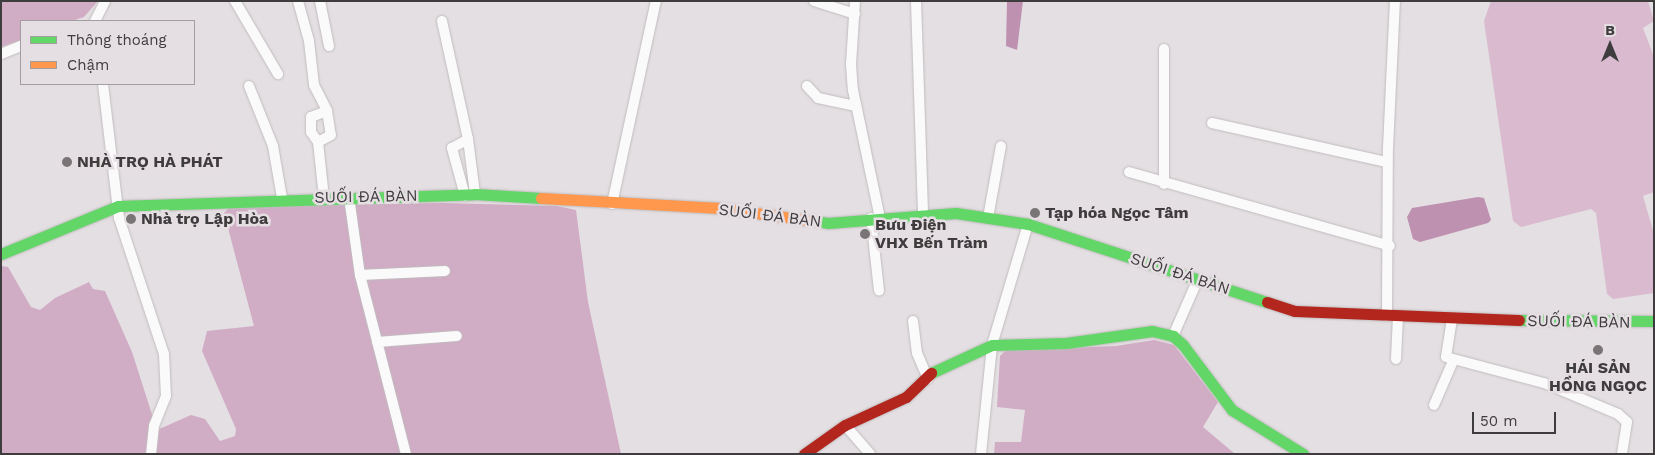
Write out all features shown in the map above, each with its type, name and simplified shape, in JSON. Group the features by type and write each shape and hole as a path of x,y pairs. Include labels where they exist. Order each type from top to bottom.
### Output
{"street":[{"path":"95,20 105,1"},
{"path":"235,1 278,74"},
{"path":"298,1 310,41 314,85 327,111 330,135 318,142"},
{"path":"320,1 329,46"},
{"path":"612,204 656,1"},
{"path":"814,1 855,14"},
{"path":"855,1 851,64 856,106 876,218 880,291"},
{"path":"916,1 923,215"},
{"path":"1395,1 1387,162 1396,359"},
{"path":"442,20 468,139 470,195"},
{"path":"1,54 20,46"},
{"path":"1164,49 1164,184"},
{"path":"103,85 118,206 164,354 166,396 154,426 151,454"},
{"path":"249,86 273,146 282,198"},
{"path":"807,86 818,98 856,106"},
{"path":"324,198 318,142 311,132 311,118 327,111"},
{"path":"1212,123 1387,162"},
{"path":"468,139 452,148 470,195"},
{"path":"988,218 1001,146"},
{"path":"1129,172 1164,184 1390,246"},
{"name":"SUỐI ĐÁ BÀN","path":"1,254 118,206 282,198 470,195 612,204 720,208 828,223 956,213 1028,224 1295,311 1452,319 1654,321"},
{"path":"349,197 360,274 406,454"},
{"path":"981,454 992,345 1028,224"},
{"path":"360,274 445,271"},
{"path":"1174,336 1198,279"},
{"path":"1452,319 1446,357 1453,361 1544,383 1618,414 1627,422 1622,454"},
{"path":"913,321 917,353 928,379"},
{"path":"804,454 845,425 906,397 928,379 937,368 992,345 1066,343 1152,331 1174,336 1232,410 1303,454"},
{"path":"377,342 457,336"},
{"path":"1434,405 1453,361"},
{"path":"845,425 870,454"}],"shaded area":[{"path":"1,1 98,1 84,17 75,20 20,20 20,40 1,47"},
{"path":"1007,1 1023,1 1017,50 1006,46"},
{"path":"1491,1 1648,1 1654,21 1643,28 1654,57 1654,192 1643,196 1654,234 1654,293 1613,299 1607,294 1596,213 1591,209 1521,227 1513,221 1484,21"},
{"path":"1478,197 1484,198 1491,220 1488,223 1420,242 1413,239 1407,217 1412,208"},
{"path":"442,203 557,206 576,210 588,302 621,454 1,454 1,266 8,267 31,307 40,310 55,298 89,282 93,289 105,291 132,352 157,430 191,415 205,419 220,441 235,436 236,429 202,351 207,331 254,326 224,213 232,205"},
{"path":"1154,340 1174,345 1218,402 1203,427 1235,454 994,454 995,442 1021,442 1025,410 997,407 1000,356 1006,350 1116,346"}],"traffic: fast":[{"path":"1,254 118,206 475,194 541,198"},
{"path":"807,220 828,223 956,213 1028,224 1267,302"},
{"path":"1519,320 1654,321"},
{"path":"931,373 992,345 1066,343 1152,331 1173,336 1183,345 1232,410 1303,454"}],"traffic: slow":[{"path":"541,198 720,208 807,220"}],"traffic: jam":[{"path":"1267,302 1295,311 1519,320"},
{"path":"804,454 845,425 906,397 931,373"}],"place":[{"name":"NHÀ TRỌ HÀ PHÁT","path":"67,162"},
{"name":"Tạp hóa Ngọc Tâm","path":"1035,213"},
{"name":"Nhà trọ Lập Hòa","path":"131,219"},
{"name":"Bưu Điện VHX Bến Tràm","path":"865,234"},
{"name":"HÁI SẢN HỒNG NGỌC","path":"1598,350"}]}
